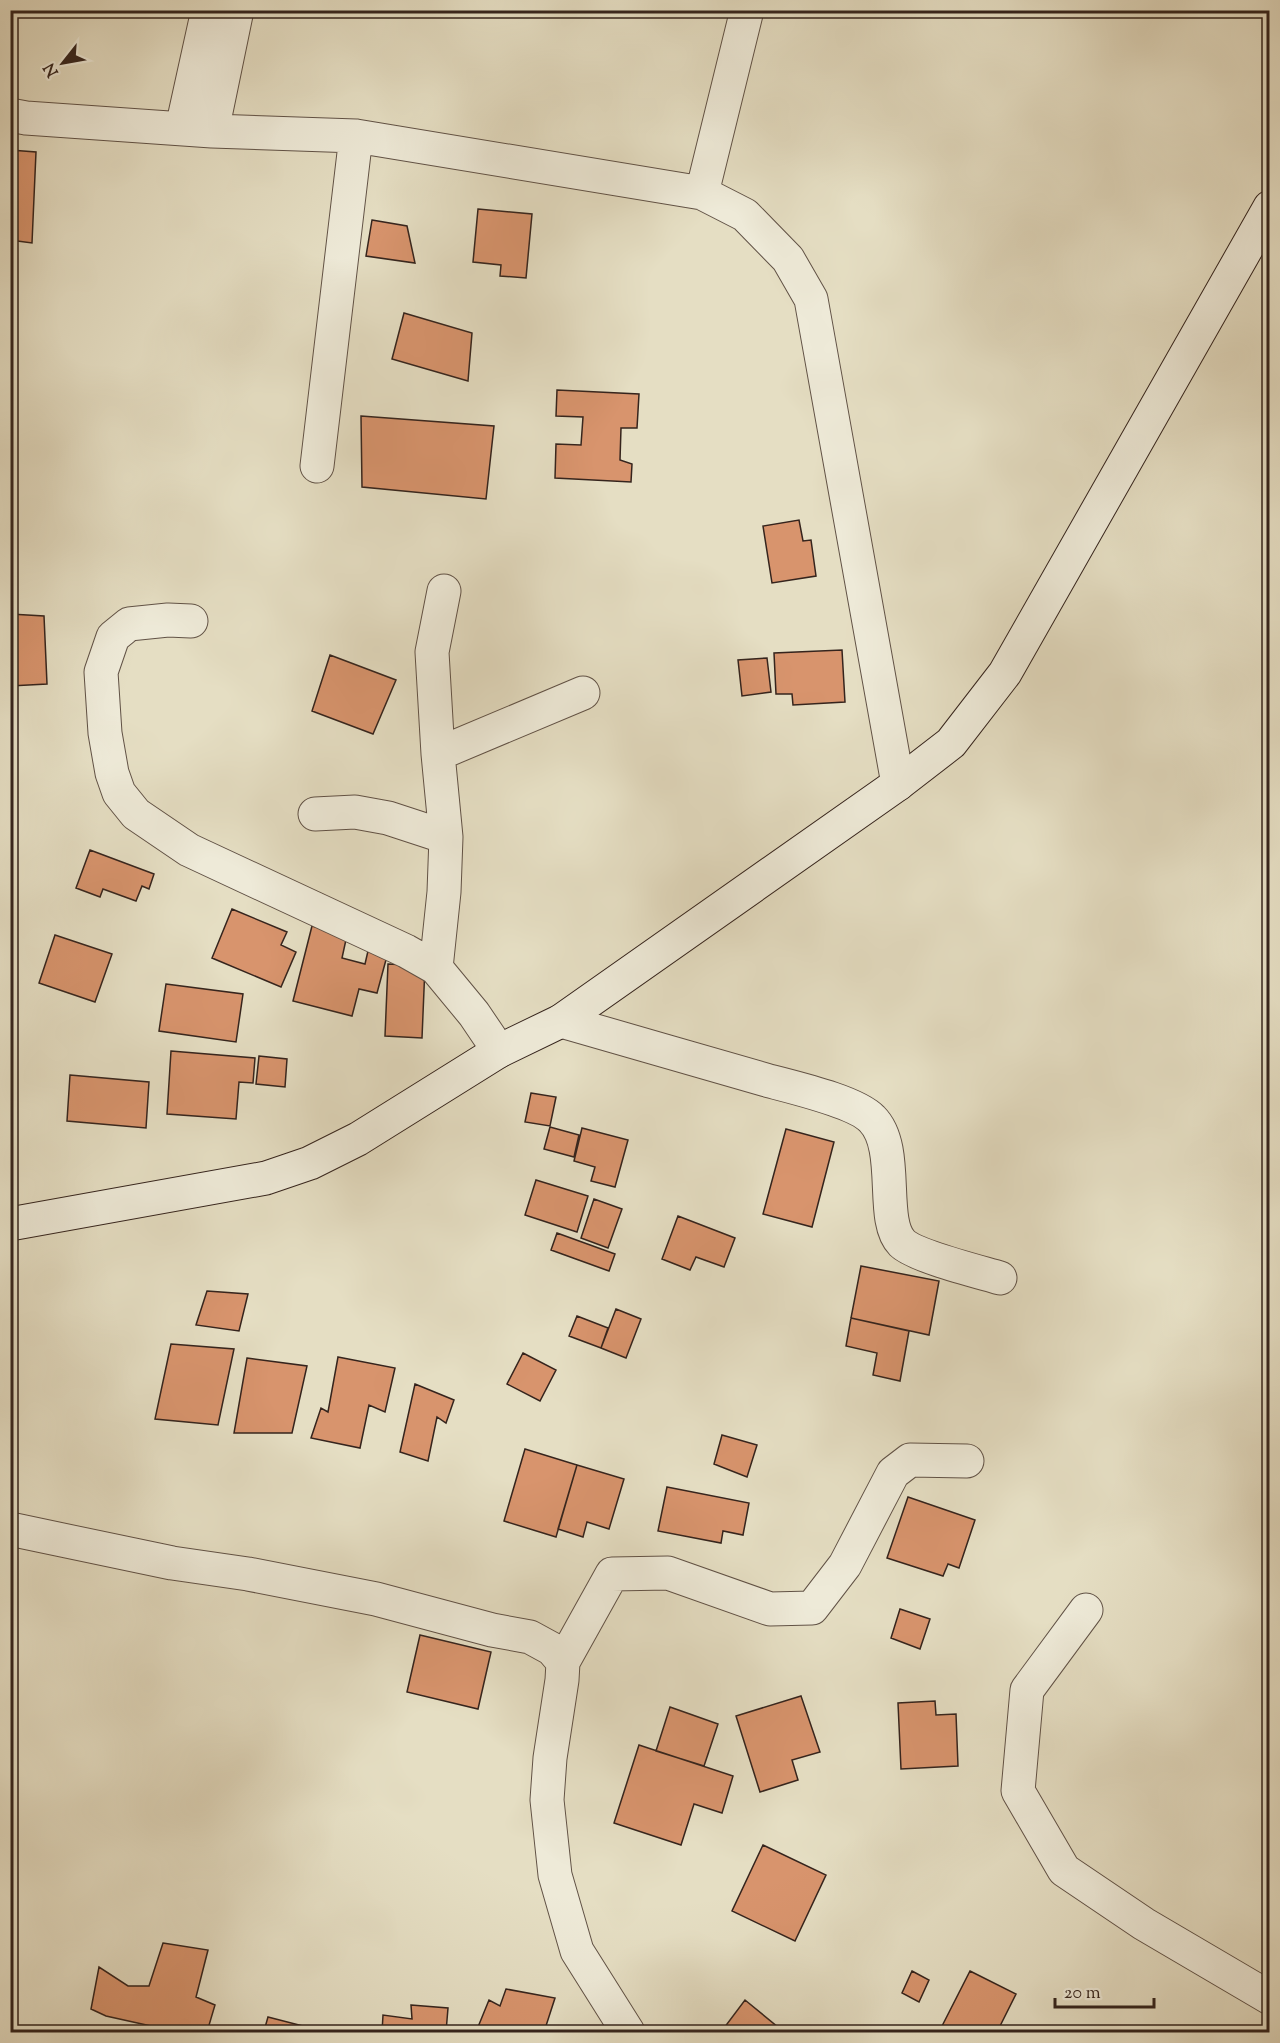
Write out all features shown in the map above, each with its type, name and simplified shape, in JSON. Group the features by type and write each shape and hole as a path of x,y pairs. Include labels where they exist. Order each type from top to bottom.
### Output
{"street":[{"path":"197,129 208,10"},
{"path":"197,129 237,10"},
{"path":"702,193 747,10"},
{"path":"16,111 197,129 356,136 702,193 745,215 788,259 811,299 898,784"},
{"path":"317,466 356,136"},
{"path":"10,1224 266,1178 299,1167 358,1139 500,1051 561,1021 898,784 951,743 1005,673 1269,207"},
{"path":"436,968 444,892 446,837 432,652 444,591"},
{"path":"191,621 168,620 129,624 113,637 101,672 105,733 112,773 119,793 136,814 189,850 406,951 436,968 474,1014 500,1051"},
{"path":"438,754 583,693"},
{"path":"315,814 354,812 388,818 446,837"},
{"path":"561,1021 856,1107 872,1119 884,1136 891,1187 893,1229 903,1244 917,1252 1000,1278"},
{"path":"628,2032 577,1951 555,1875 547,1800 550,1758 563,1662 612,1574 668,1573 770,1609 812,1608 845,1565 893,1473 910,1460 967,1461"},
{"path":"10,1530 172,1563 248,1574 385,1602 492,1630 530,1637 552,1649 563,1662"},
{"path":"1086,1610 1027,1690 1018,1791 1064,1870 1144,1924 1269,1998"}],"building":[{"path":"10,150 36,152 32,243 10,240"},
{"path":"478,209 532,214 526,278 500,276 501,265 473,262"},
{"path":"372,220 407,226 415,263 366,256"},
{"path":"404,313 472,333 468,381 392,359"},
{"path":"557,390 639,394 637,428 621,428 620,460 632,464 631,482 555,478 556,444 581,445 583,417 556,416"},
{"path":"361,416 494,426 486,499 362,487"},
{"path":"799,520 803,541 811,540 816,576 772,583 763,526"},
{"path":"10,614 44,616 47,684 10,686"},
{"path":"842,650 845,702 793,705 792,694 776,694 774,653"},
{"path":"330,655 396,680 373,734 312,711"},
{"path":"767,658 771,692 742,696 738,660"},
{"path":"90,850 154,874 149,889 142,886 136,901 103,889 100,897 76,888"},
{"path":"232,909 287,932 281,945 296,952 281,987 212,958"},
{"path":"312,926 347,935 342,958 365,964 368,951 387,956 377,993 359,989 352,1016 293,1001"},
{"path":"55,935 112,954 95,1002 39,983"},
{"path":"388,964 425,966 422,1038 385,1036"},
{"path":"166,984 243,994 236,1042 159,1031"},
{"path":"171,1051 255,1058 253,1083 239,1082 236,1119 167,1114"},
{"path":"259,1056 287,1059 285,1087 256,1084"},
{"path":"70,1075 149,1082 146,1128 67,1121"},
{"path":"531,1093 556,1097 550,1126 525,1122"},
{"path":"550,1127 579,1135 574,1157 544,1149"},
{"path":"582,1128 628,1140 615,1187 591,1181 595,1167 574,1161"},
{"path":"786,1129 834,1142 812,1227 763,1214"},
{"path":"536,1180 588,1196 577,1232 525,1215"},
{"path":"594,1199 622,1209 608,1248 581,1238"},
{"path":"678,1216 735,1238 724,1267 696,1257 690,1270 662,1259"},
{"path":"557,1233 615,1254 609,1271 551,1250"},
{"path":"861,1266 939,1281 929,1335 851,1318"},
{"path":"207,1291 248,1294 239,1331 196,1325"},
{"path":"616,1309 641,1319 626,1358 601,1348"},
{"path":"577,1316 608,1328 601,1348 569,1336"},
{"path":"851,1318 909,1331 900,1381 873,1375 877,1353 846,1346"},
{"path":"171,1344 234,1349 218,1425 155,1419"},
{"path":"523,1353 556,1370 540,1401 507,1384"},
{"path":"338,1357 395,1368 385,1412 369,1405 360,1448 311,1438 321,1408 328,1412"},
{"path":"247,1358 307,1366 292,1433 234,1433"},
{"path":"415,1384 454,1400 446,1423 437,1417 428,1461 400,1452"},
{"path":"722,1435 757,1445 747,1477 714,1464"},
{"path":"525,1449 577,1465 556,1537 504,1521"},
{"path":"577,1465 624,1479 609,1529 587,1522 583,1537 558,1529"},
{"path":"667,1487 749,1503 743,1535 723,1531 721,1543 658,1531"},
{"path":"908,1497 975,1520 959,1568 948,1564 943,1576 887,1558"},
{"path":"900,1609 930,1619 920,1649 891,1638"},
{"path":"420,1635 491,1652 478,1709 407,1692"},
{"path":"801,1696 820,1752 792,1760 798,1780 760,1792 736,1716"},
{"path":"935,1701 936,1715 956,1714 958,1766 901,1769 898,1703"},
{"path":"670,1707 718,1724 704,1766 656,1751"},
{"path":"639,1745 733,1776 722,1813 694,1804 681,1845 614,1823"},
{"path":"763,1845 826,1875 795,1941 732,1911"},
{"path":"163,1943 208,1950 196,1997 215,2005 207,2032 178,2032 106,2016 91,2009 99,1967 128,1986 149,1986"},
{"path":"912,1971 929,1980 919,2002 902,1993"},
{"path":"970,1971 1016,1994 997,2032 939,2032"},
{"path":"506,1989 555,1998 544,2032 485,2032 478,2027 489,2000 500,2006"},
{"path":"745,2000 784,2032 721,2032"},
{"path":"411,2005 448,2008 446,2032 382,2032 383,2015 412,2019"},
{"path":"268,2017 303,2026 301,2032 253,2032 254,2029 264,2031"}]}
